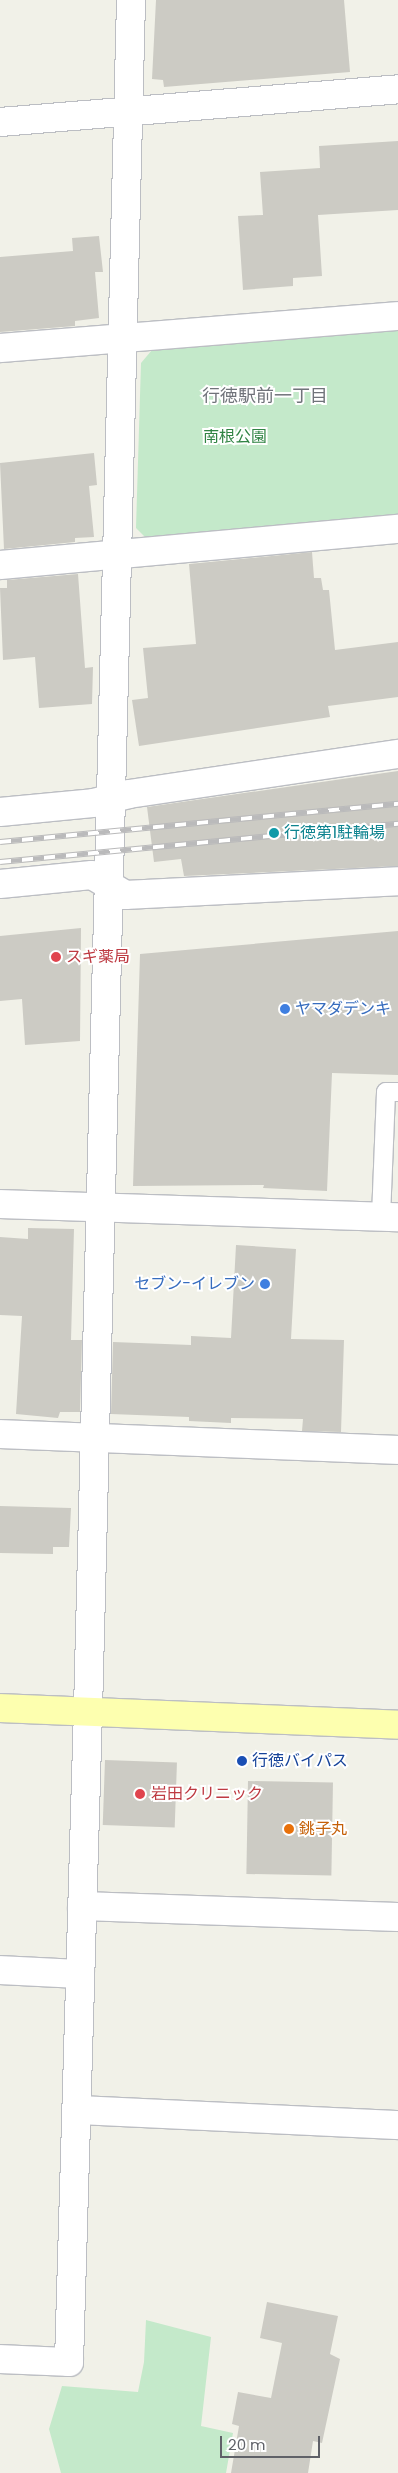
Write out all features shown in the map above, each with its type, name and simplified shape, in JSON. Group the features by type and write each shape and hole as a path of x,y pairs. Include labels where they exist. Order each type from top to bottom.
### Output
{"main road":[{"path":"0,1708 398,1725"}],"street":[{"path":"0,2359 69,2362 88,1711 93,1436 131,0"},
{"path":"0,122 398,89"},
{"path":"0,348 398,316"},
{"path":"0,565 398,529"},
{"path":"0,812 110,799 398,754"},
{"path":"0,884 92,875 125,895 398,881"},
{"path":"0,1204 390,1217"},
{"path":"0,1434 93,1436 398,1450"},
{"path":"82,1906 398,1917"},
{"path":"0,1970 80,1974"},
{"path":"77,2110 398,2125"}],"lane":[{"path":"390,1217 386,1092 398,1092"}],"green space":[{"name":"南根公園","path":"398,330 398,517 146,538 136,528 141,363 152,350"},
{"path":"146,2320 211,2337 201,2426 233,2433 226,2473 61,2473 49,2429 62,2386 138,2392 144,2362"}],"building":[{"path":"156,0 344,0 350,72 164,87 163,80 152,79"},
{"path":"398,141 398,210 318,215 322,276 293,278 293,286 243,290 238,216 263,215 260,172 320,168 319,146"},
{"path":"99,236 103,272 95,272 99,318 75,321 75,326 0,332 0,257 73,251 72,238"},
{"path":"94,453 97,485 89,486 94,537 75,538 75,542 4,549 0,463"},
{"path":"312,552 314,578 321,578 323,590 329,590 335,650 398,642 398,697 328,706 330,717 139,746 132,700 148,698 143,648 196,644 189,564"},
{"path":"78,574 85,668 93,667 92,704 39,708 35,657 3,660 0,588 7,588 7,580"},
{"name":"行徳第1駐輪場","path":"398,771 398,866 184,876 181,859 154,862 147,807"},
{"path":"81,928 80,1041 25,1045 22,999 0,1001 0,936"},
{"path":"398,931 398,1075 332,1073 327,1191 263,1188 264,1185 133,1186 140,954"},
{"path":"28,1228 74,1229 71,1340 82,1340 80,1412 60,1412 58,1418 16,1414 22,1316 0,1315 0,1237 28,1239"},
{"path":"236,1245 296,1249 291,1339 344,1340 341,1432 302,1431 303,1419 231,1418 231,1423 189,1421 189,1417 111,1414 113,1342 191,1345 191,1336 231,1338"},
{"path":"0,1506 71,1508 69,1547 53,1547 53,1554 0,1553"},
{"name":"岩田クリニック","path":"105,1760 177,1763 175,1827 103,1825"},
{"name":"銚子丸","path":"248,1781 333,1782 331,1875 246,1874"},
{"path":"267,2302 338,2316 330,2354 340,2359 322,2443 313,2441 308,2473 231,2473 239,2426 232,2424 238,2392 271,2398 282,2343 260,2338"}],"railway":[{"path":"0,842 398,804"},
{"path":"0,862 398,824"}],"place":[{"name":"行徳第1駐輪場","path":"274,833"},
{"name":"スギ薬局","path":"56,957"},
{"name":"ヤマダデンキ","path":"285,1009"},
{"name":"セブン-イレブン","path":"265,1284"},
{"name":"行徳バイパス","path":"242,1761"},
{"name":"岩田クリニック","path":"140,1794"},
{"name":"銚子丸","path":"289,1829"}],"district":[{"name":"行徳駅前一丁目","path":"265,396"}]}
